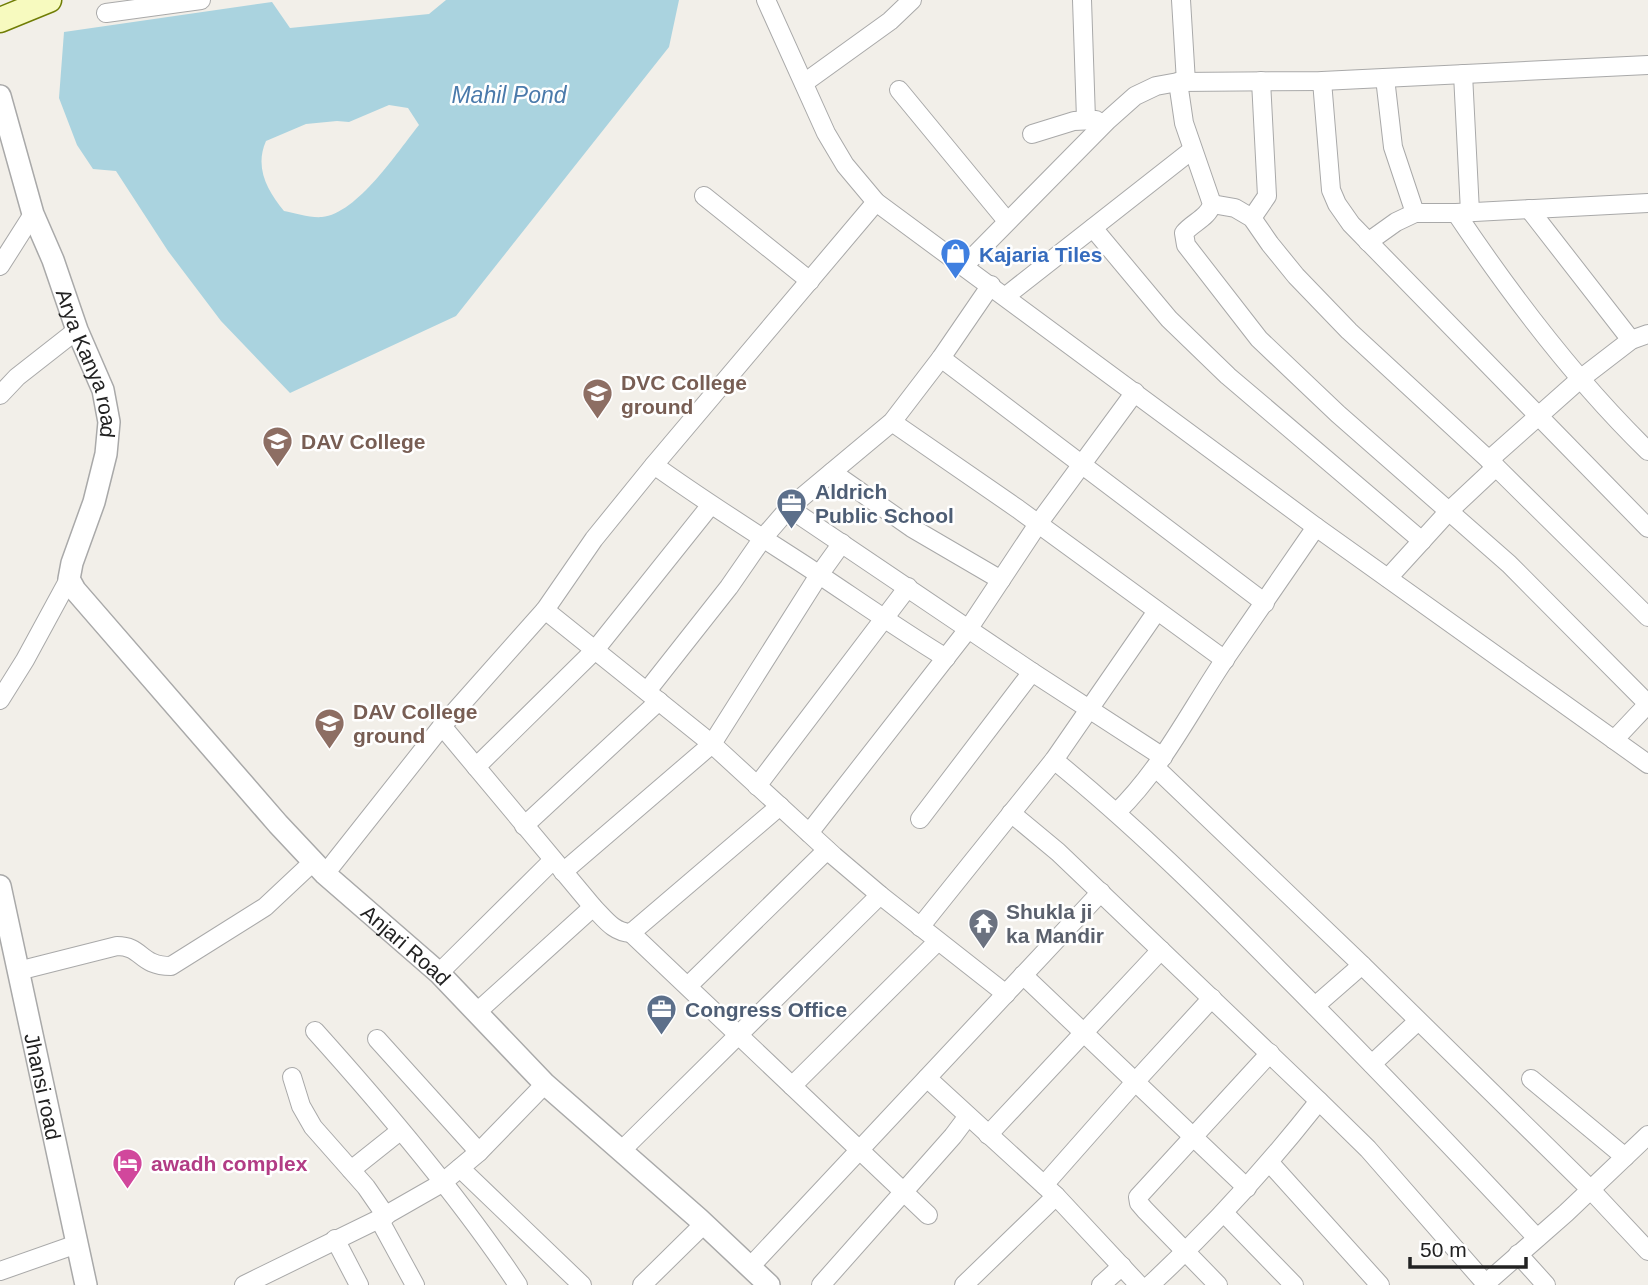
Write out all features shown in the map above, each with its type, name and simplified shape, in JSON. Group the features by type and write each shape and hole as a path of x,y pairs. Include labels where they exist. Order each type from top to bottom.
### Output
{"main road":[{"path":"0,20 49,0"}],"street":[{"path":"106,13 201,0"},
{"path":"766,0 826,133 845,165 876,202 1316,527 1648,764"},
{"path":"804,83 890,22 912,0"},
{"path":"1082,0 1086,119"},
{"path":"1181,0 1184,123 1212,204 1206,216 1184,233 1185,246 1259,339 1338,414 1509,564 1648,704 1614,740"},
{"path":"964,266 1108,120 1135,96 1156,86 1182,82 1322,81 1648,65"},
{"path":"1463,74 1463,213 1490,264 1579,380 1648,451"},
{"path":"1385,78 1392,146 1415,214"},
{"path":"1322,81 1331,190 1351,224 1648,528"},
{"path":"1252,218 1267,196 1261,82"},
{"path":"899,90 1007,221"},
{"name":"Arya Kanya road","path":"0,96 33,214 103,390 109,422 103,466 94,502 69,579 0,700"},
{"path":"1032,134 1074,121 1108,120"},
{"path":"1006,296 1192,150"},
{"path":"704,196 810,281"},
{"path":"18,971 117,946 128,946 147,962 157,966 170,966 265,907 319,868 545,610 594,539 876,202"},
{"path":"1368,242 1395,222 1415,214 1648,203"},
{"path":"1212,204 1235,208 1252,218 1296,276 1349,331 1493,464 1648,617"},
{"path":"1529,209 1630,340"},
{"path":"0,266 33,214"},
{"path":"1093,228 1169,319 1228,376 1422,541"},
{"path":"524,825 653,696 763,538 789,508 892,422 941,358 991,285"},
{"path":"0,395 17,377 77,330"},
{"path":"1388,578 1538,418 1579,380 1630,340 1648,334"},
{"path":"941,358 1265,603"},
{"path":"809,833 969,628 1080,464 1135,392"},
{"path":"892,422 1225,660"},
{"path":"654,466 883,620 946,658"},
{"path":"832,472 912,528 1001,580"},
{"path":"476,767 595,650 710,506"},
{"path":"789,508 1089,709 1159,763 1590,1189 1648,1251"},
{"path":"1117,812 1138,792 1159,763 1316,527"},
{"path":"439,973 558,866 712,744 819,575 842,544"},
{"name":"Anjari Road","path":"69,579 87,605 319,868 439,973 545,1084 769,1285"},
{"path":"757,786 908,587"},
{"path":"545,610 712,744 880,895 1006,994"},
{"path":"920,928 1054,760 1157,611"},
{"path":"920,819 1032,672"},
{"path":"442,726 612,928 631,933 928,1215"},
{"path":"1054,760 1117,812 1315,1006 1537,1238"},
{"path":"631,933 780,806"},
{"path":"1012,813 1101,892 1320,1101 1368,1149 1485,1284 1648,1135"},
{"path":"688,986 827,850"},
{"name":"Jhansi road","path":"0,886 86,1285"},
{"path":"750,1267 1101,892"},
{"path":"621,1151 880,895"},
{"path":"477,1012 593,907"},
{"path":"792,1086 937,942"},
{"path":"988,1135 1161,950"},
{"path":"1315,1006 1362,965"},
{"path":"1023,975 1247,1188"},
{"path":"964,1285 1050,1191 1135,1082 1212,998"},
{"path":"1372,1064 1418,1021"},
{"path":"315,1031 362,1083 442,1183 518,1285"},
{"path":"377,1039 479,1152"},
{"path":"1218,1285 1145,1210 1138,1197 1270,1053"},
{"path":"292,1077 301,1106 313,1127 351,1170 382,1218 410,1283"},
{"path":"927,1078 1050,1191 1139,1285"},
{"path":"1531,1079 1625,1157"},
{"path":"251,1284 382,1218 442,1183 479,1152 545,1084"},
{"path":"1150,1285 1224,1213 1270,1163 1320,1101"},
{"path":"821,1285 968,1116"},
{"path":"351,1170 400,1131"},
{"path":"1270,1163 1380,1285"},
{"path":"460,1168 582,1285"},
{"path":"1224,1213 1284,1282"},
{"path":"642,1285 704,1224"},
{"path":"335,1240 359,1285"},
{"path":"0,1270 77,1244"},
{"path":"1518,1254 1546,1285"},
{"path":"1101,1285 1122,1266"}],"water":[{"name":"Mahil Pond","path":"446,0 679,0 669,47 456,316 290,393 221,321 168,251 116,171 93,169 77,145 59,98 64,32 272,2 290,28 429,14","holes":["389,105 408,108 419,125 376,180 349,205 322,217 284,211 268,187 262,170 266,141 306,124 349,122"]}],"place":[{"name":"Kajaria Tiles","path":"956,281"},
{"name":"DVC College ground","path":"598,421"},
{"name":"DAV College","path":"278,468"},
{"name":"Aldrich Public School","path":"792,530"},
{"name":"DAV College ground","path":"330,750"},
{"name":"Shukla ji ka Mandir","path":"983,950"},
{"name":"Congress Office","path":"662,1036"},
{"name":"awadh complex","path":"128,1190"}]}
